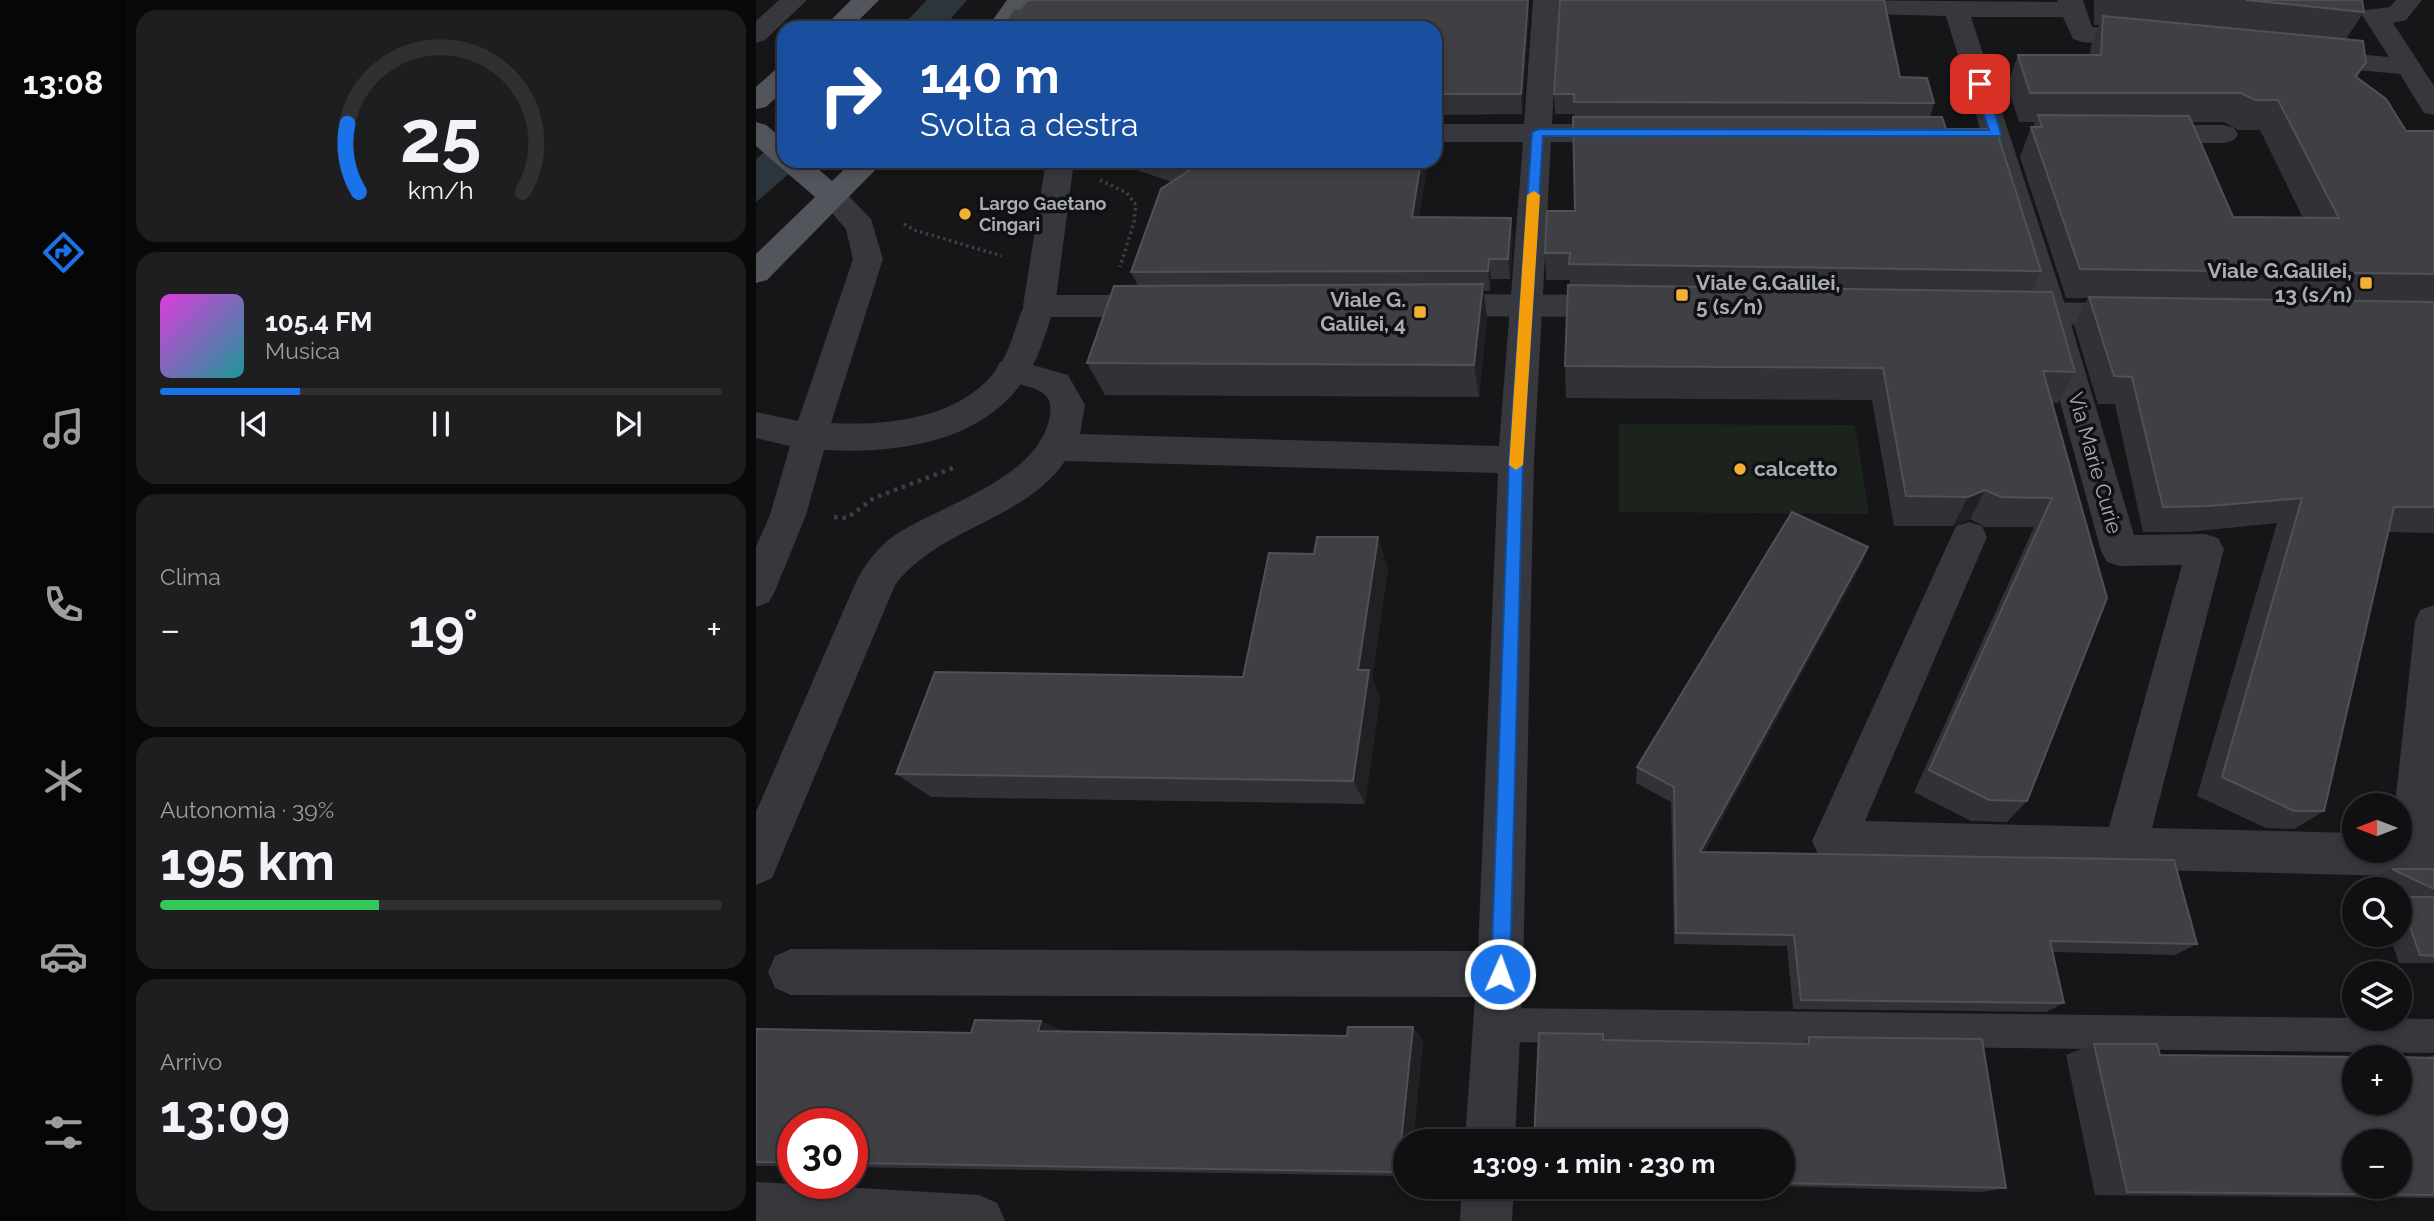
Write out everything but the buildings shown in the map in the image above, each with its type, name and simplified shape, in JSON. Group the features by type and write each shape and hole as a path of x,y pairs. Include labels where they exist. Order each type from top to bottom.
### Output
{"main road":[{"path":"844,21 866,0"},
{"path":"1005,21 1020,0"},
{"path":"756,102 777,82"},
{"path":"757,132 777,149"},
{"path":"756,272 812,179 847,168"}],"street":[{"path":"756,35 794,0"},
{"path":"1491,1129 1500,974 1516,460 1546,4"},
{"path":"1806,8 1955,5 2075,15 2177,44"},
{"name":"Via Marie Curie","path":"1955,5 2052,314 2120,551 2205,549 2125,848"},
{"path":"2393,9 2408,67 2434,107"},
{"path":"2286,55 2408,67"},
{"path":"1442,133 1648,133"},
{"path":"2117,134 2224,134"},
{"path":"756,425 810,436 895,438 937,427 975,408 1004,383 1022,355 1039,306 1059,168"},
{"path":"756,592 788,514 810,436 868,259 860,226 812,179"},
{"path":"1401,305 1651,307"},
{"path":"1039,306 1191,306"},
{"path":"1983,312 2161,314"},
{"path":"756,863 874,584 888,565 908,547 1023,481 1043,466 1059,447 1066,425 1068,405 1056,384 1013,371"},
{"path":"1059,447 1516,460"},
{"path":"1969,537 1834,841 2423,856 2434,622"},
{"path":"791,972 1500,974"},
{"path":"1486,1221 1487,1199"},
{"path":"756,1208 979,1221"}],"lane":[{"path":"1497,1025 2434,1036"}],"path":[{"path":"914,230 1008,258"}],"shaded area":[{"path":"927,0 967,0 949,21 907,21"},
{"path":"777,142 777,168 796,168 756,202 756,159"},
{"name":"calcetto","path":"1619,424 1855,425 1869,514 1619,512"}],"slow traffic":[{"path":"1516,465 1534,195"}],"place":[{"name":"Largo Gaetano Cingari","path":"965,214"},
{"name":"Viale G.Galilei, 13 (s/n)","path":"2366,283"},
{"name":"Viale G.Galilei, 5 (s/n)","path":"1682,295"},
{"name":"Viale G. Galilei, 4","path":"1420,312"},
{"name":"calcetto","path":"1740,469"}],"route":[{"path":"1500,974 1516,460 1538,132 1996,134 1980,84"}]}
